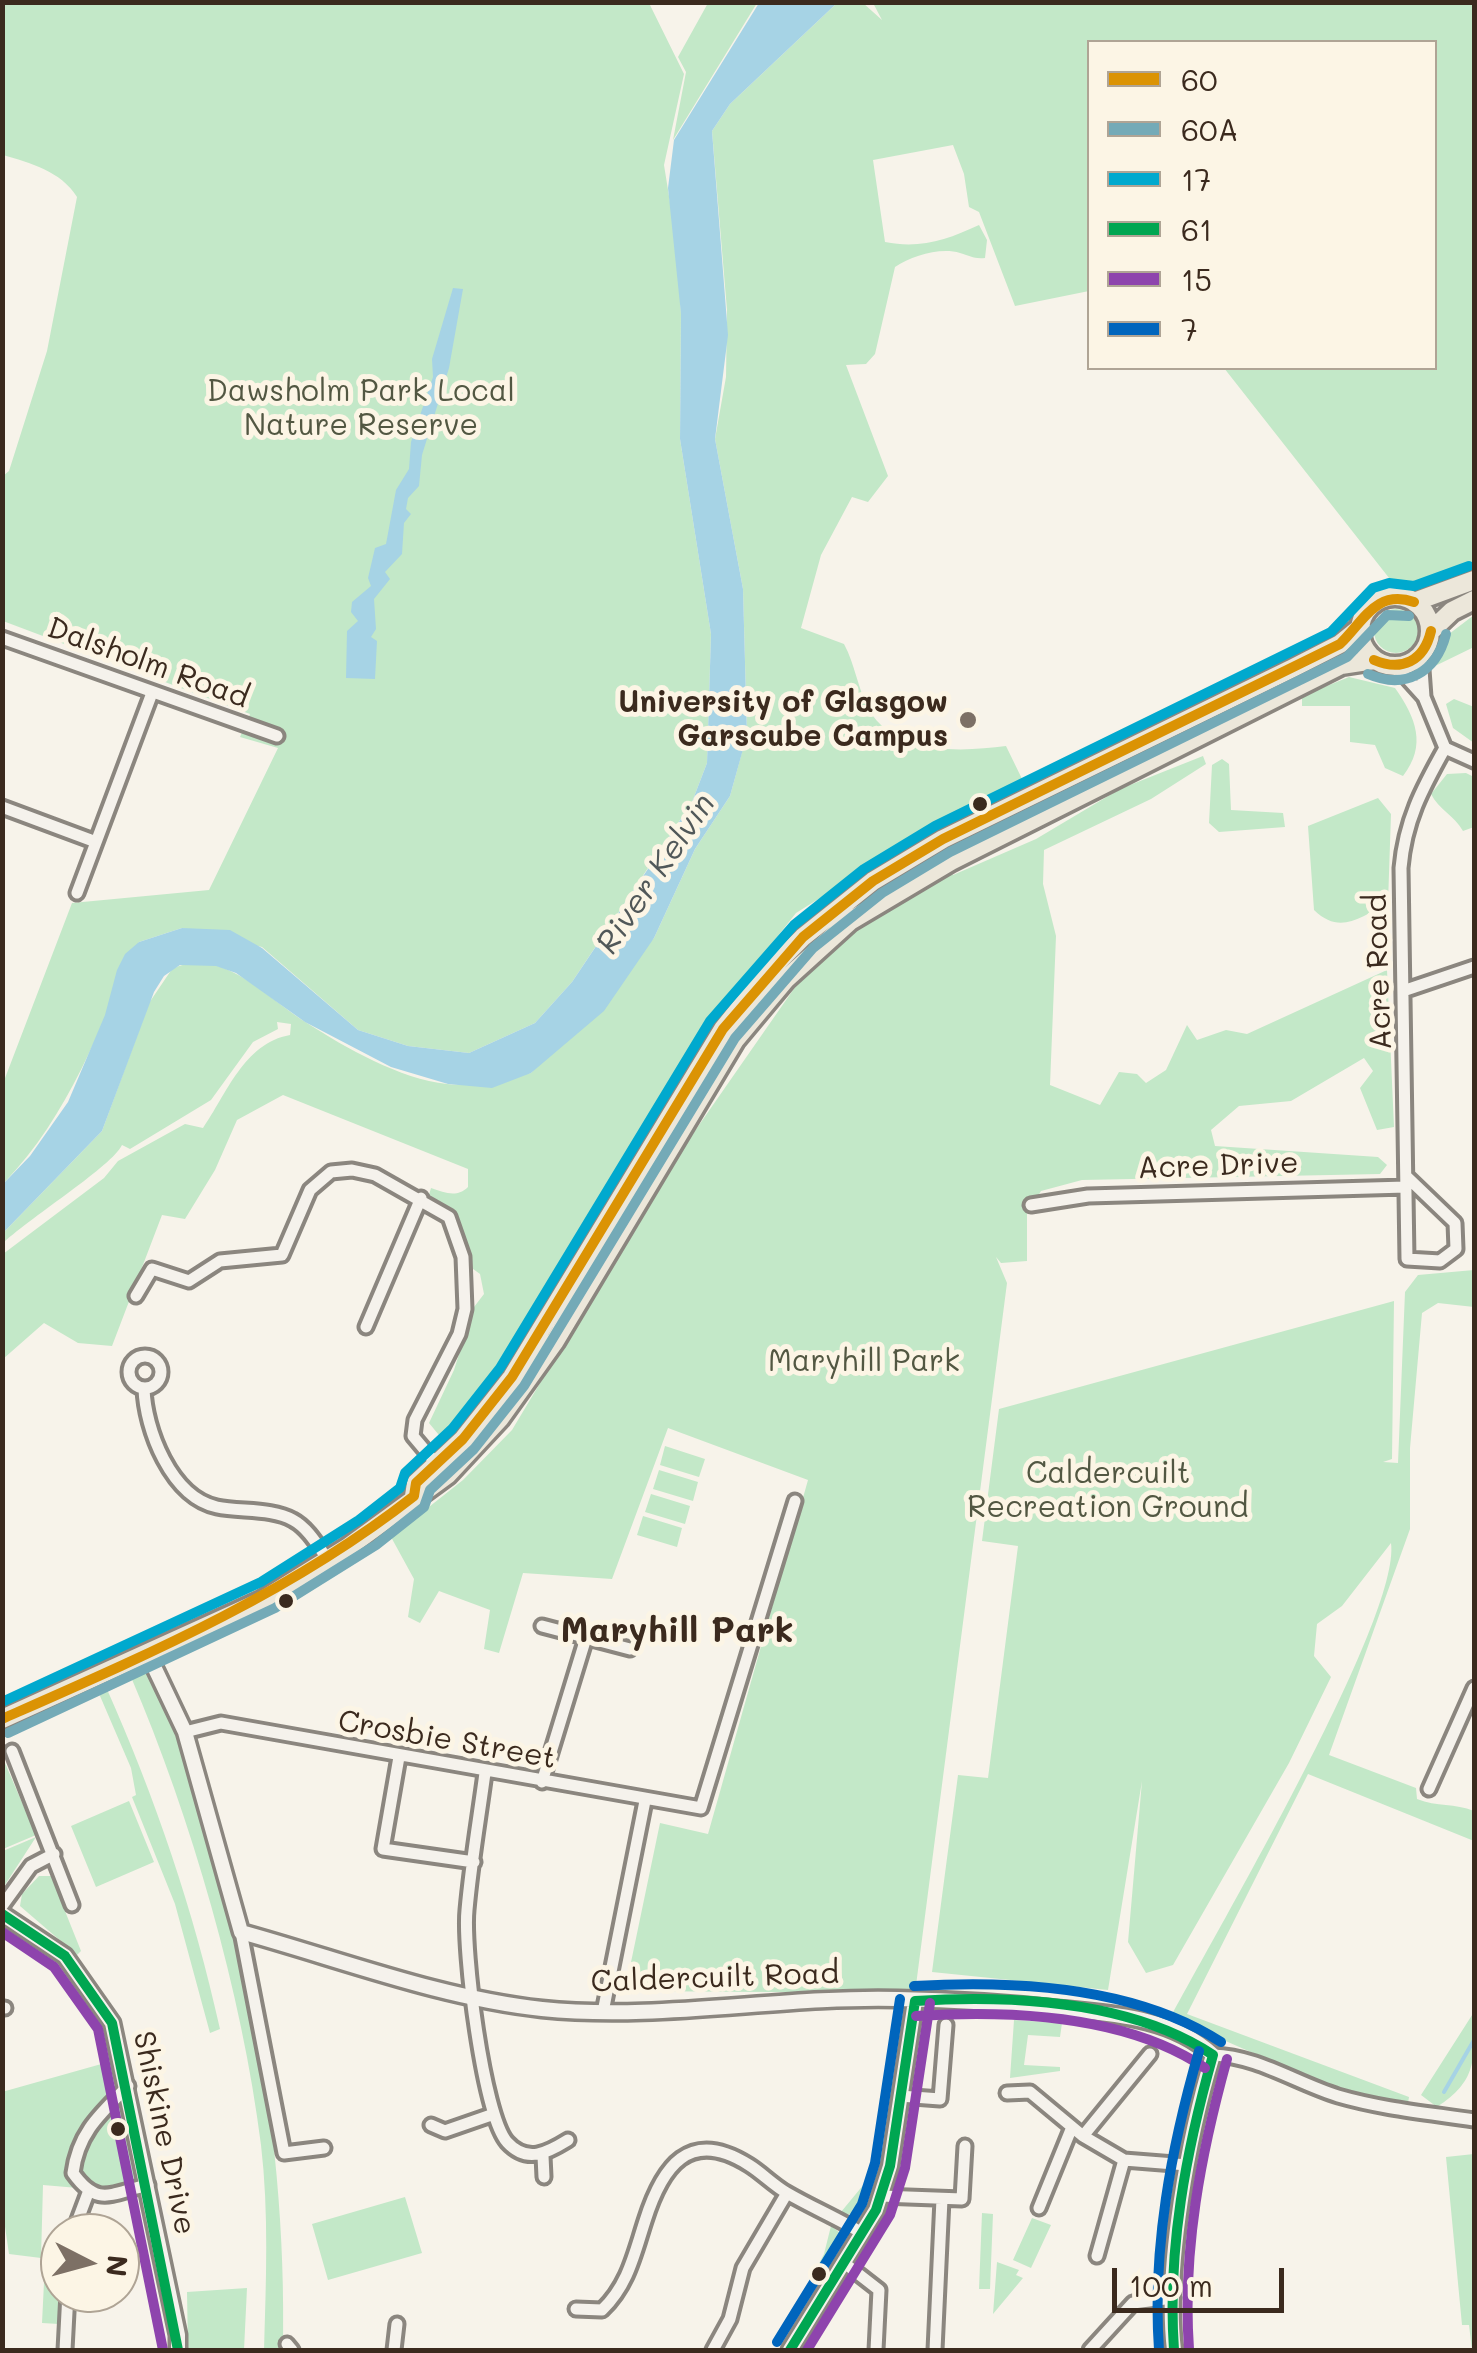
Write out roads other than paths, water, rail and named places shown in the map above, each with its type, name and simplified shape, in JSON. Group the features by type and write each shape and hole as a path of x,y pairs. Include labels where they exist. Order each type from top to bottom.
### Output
{"main road":[{"path":"1414,602 1474,580"},
{"path":"2,1719 260,1602 328,1560 414,1496 416,1483 442,1470 524,1387 733,1016 772,968 837,907 943,839 1340,644 1360,627 1368,609 1383,598 1400,596 1414,602 1423,610 1430,631"},
{"path":"648,1170 756,1013 812,952 850,921 951,861 1342,665 1374,660 1397,667 1420,656 1430,631 1474,600"},
{"path":"1360,627 1366,651 1374,660"}],"street":[{"name":"Dalsholm Road","path":"2,638 277,736"},
{"path":"1420,656 1424,697 1444,748 1474,761"},
{"path":"1397,667 1424,697"},
{"path":"77,893 152,693"},
{"name":"Acre Road","path":"1406,1181 1450,1217 1458,1232 1450,1256 1430,1262 1407,1260 1403,991 1404,830 1444,748"},
{"path":"2,807 96,842"},
{"path":"1403,991 1474,968"},
{"path":"136,1296 152,1269 189,1281 220,1260 282,1254 310,1190 331,1172 364,1171 420,1198 449,1217 463,1258 466,1286 459,1334 414,1420 413,1436 442,1470"},
{"name":"Acre Drive","path":"1031,1205 1088,1196 1406,1181"},
{"path":"366,1328 420,1198"},
{"path":"144,1388 146,1417 156,1441 194,1495 220,1508 290,1518 328,1560"},
{"name":"Crosbie Street","path":"184,1732 221,1723 645,1802 701,1808 796,1501"},
{"path":"542,1626 630,1649"},
{"path":"542,1782 586,1638"},
{"path":"140,1657 184,1732 241,1932 284,2153 324,2148"},
{"path":"1429,1789 1474,1688"},
{"path":"12,1751 72,1905"},
{"path":"399,1758 383,1849 474,1862"},
{"path":"485,1773 466,1914 472,1997 494,2114 509,2144 528,2155 543,2156 568,2140"},
{"path":"603,2012 645,1802"},
{"path":"2,1910 31,1866 54,1854"},
{"name":"Shiskine Drive","path":"2,1910 65,1956 112,2022 148,2185 178,2350"},
{"name":"Caldercuilt Road","path":"241,1932 472,1997 541,2009 603,2012 915,2002 999,2003 1118,2015 1180,2032 1213,2054 1234,2055 1333,2094 1397,2112 1474,2120"},
{"path":"790,2350 880,2196 915,2002"},
{"path":"900,2096 940,2099 943,2095 946,2025"},
{"path":"1039,2208 1078,2132 1150,2054"},
{"path":"1174,2350 1173,2298 1192,2123 1213,2054"},
{"path":"128,2086 92,2122 76,2145 73,2174 88,2193 102,2197 148,2185"},
{"path":"1007,2093 1030,2092 1078,2132 1124,2160 1188,2166"},
{"path":"431,2125 445,2131 494,2114"},
{"path":"445,2131 448,2145"},
{"path":"880,2196 962,2199 965,2146"},
{"path":"576,2309 602,2310 622,2290 655,2188 668,2166 680,2157 708,2150 730,2156 787,2193 862,2232"},
{"path":"543,2156 544,2177"},
{"path":"1097,2256 1124,2160"},
{"path":"80,2213 88,2193"},
{"path":"712,2350 730,2319 742,2268 787,2193"},
{"path":"935,2350 942,2198"},
{"path":"843,2262 879,2290 876,2350"},
{"path":"1090,2350 1133,2303 1173,2298"},
{"path":"65,2350 67,2313"},
{"path":"394,2350 397,2324"}],"water":[{"name":"River Kelvin","path":"759,3 837,3 730,104 712,131 728,335 715,439 743,589 747,735 730,796 695,849 654,938 604,1011 531,1073 492,1088 448,1084 391,1067 305,1022 236,973 216,966 180,965 164,976 154,992 102,1131 3,1233 3,1184 30,1156 68,1102 105,1015 117,970 125,954 139,942 182,928 230,930 262,948 358,1030 408,1046 469,1053 535,1023 572,982 692,802 707,763 711,634 680,439 681,314 668,188 674,140"},
{"path":"453,288 463,289 449,368 422,455 419,486 408,498 406,509 411,514 404,523 402,554 385,572 390,579 374,599 376,629 371,637 377,641 375,679 346,678 347,631 358,621 351,612 352,602 371,586 368,578 375,548 386,544 396,490 409,469 411,442 433,377 432,359"}],"waterway":[{"path":"1444,2092 1474,2040"}],"place":[{"name":"University of Glasgow Garscube Campus","path":"968,720"}],"district":[{"name":"Maryhill Park","path":"677,1631"}],"park label":[{"name":"Dawsholm Park Local Nature Reserve","path":"361,409"},
{"name":"Caldercuilt Recreation Ground","path":"1108,1491"}]}
